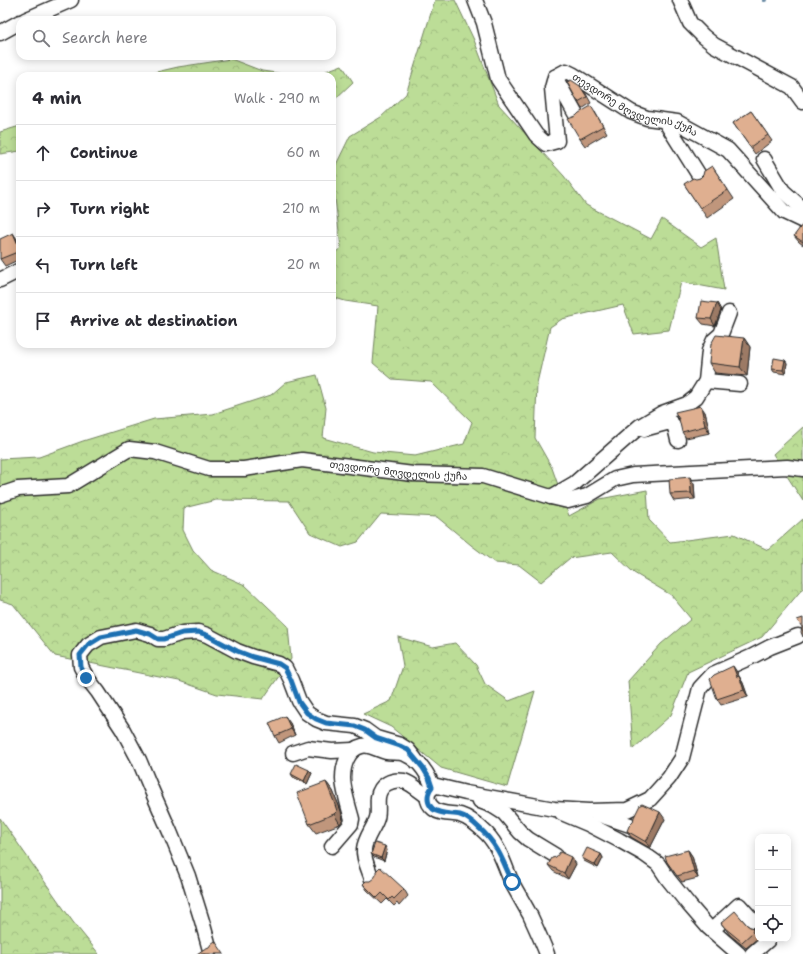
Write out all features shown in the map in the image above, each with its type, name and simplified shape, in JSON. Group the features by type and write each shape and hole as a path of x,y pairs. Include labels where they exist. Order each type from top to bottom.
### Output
{"street":[{"path":"34,16 71,0"},
{"name":"თევდორე მღვდელის ქუჩა","path":"475,0 484,23 498,79 536,135 546,144 557,141 552,88 555,77 566,71 631,112 647,118 677,122 728,150 784,212 803,220"},
{"path":"484,0 486,11 484,23"},
{"path":"680,0 690,22 703,36 714,45 792,87 803,102"},
{"path":"689,0 698,19 714,45"},
{"path":"0,33 16,24"},
{"path":"555,77 576,115"},
{"path":"665,121 702,180"},
{"path":"764,159 783,191 803,209"},
{"path":"0,280 16,272"},
{"path":"551,497 575,483 650,419 687,404 696,397 706,381 709,351 714,340 721,334 729,313"},
{"path":"706,381 740,384"},
{"path":"633,432 670,422 675,427 678,440"},
{"name":"თევდორე მღვდელის ქუჩა","path":"0,495 18,489 68,486 129,449 155,452 209,469 244,469 302,460 413,474 482,476 568,501 587,496 615,480 633,475 787,467 803,469"},
{"path":"210,950 188,876 139,760 123,730 98,692 86,678 81,667 80,655 88,645 101,637 136,630 150,634 158,639 164,639 182,633 198,632 207,635 237,651 279,664 285,668 299,702 307,713 316,719 326,723 355,726 365,730 376,738 408,750 429,778 429,803 432,808 439,812 461,816 471,821 487,834 497,847 512,882 547,954"},
{"path":"430,792 437,786 466,793 554,809 589,811 627,810 650,800 669,778 682,758 700,688 713,674 751,658 770,647 798,636"},
{"path":"294,753 308,748 332,751 353,750 363,746 376,748 386,752 408,755 415,759"},
{"path":"332,846 351,824 352,819 343,778 347,757 353,750"},
{"path":"372,879 364,849 378,816 378,797 381,789 386,784 394,781 405,781 430,792"},
{"path":"466,793 476,800 493,806 504,813 528,839 556,856"},
{"path":"554,809 613,837 644,854 658,864 668,880 689,905 712,930 739,954"},
{"path":"589,811 630,825"},
{"path":"712,930 739,905 755,923"},
{"path":"752,954 766,942"}],"green space":[{"path":"435,0 455,0 474,40 499,105 564,176 586,205 651,239 662,219 701,247 716,238 724,290 681,282 669,330 634,334 623,305 562,319 550,327 537,383 535,438 552,468 569,516 600,499 647,490 649,520 670,542 734,534 768,550 803,519 803,588 762,637 688,672 671,715 633,749 628,681 661,644 691,619 671,595 634,573 612,552 570,558 541,582 519,565 495,563 437,517 381,514 358,542 342,547 310,533 289,501 216,500 184,508 183,530 193,550 211,570 245,585 288,626 291,659 263,699 217,694 179,681 55,656 13,604 0,600 0,459 39,457 83,441 154,419 213,414 271,395 286,382 317,375 326,408 323,438 373,452 415,456 464,444 472,422 431,382 392,379 373,363 378,306 336,298 336,252 341,248 336,206 336,165 350,136 381,117 406,94"},
{"path":"234,60 262,71 269,72 156,72 178,67"},
{"path":"342,65 353,82 336,98 336,72 323,72"},
{"path":"16,127 16,152 0,154 0,132"},
{"path":"803,427 803,501 773,454"},
{"path":"398,637 433,647 455,643 476,665 485,684 509,701 535,691 507,787 441,768 391,727 363,714 391,701 403,666"},
{"path":"0,818 73,922 99,954 0,954"}],"building":[{"path":"571,80 580,86 587,97 578,102 567,82"},
{"path":"591,106 603,126 580,139 568,119 576,116"},
{"path":"751,111 768,135 750,147 733,123"},
{"path":"712,166 728,190 700,208 684,184 693,178 700,178 704,171"},
{"path":"802,225 803,226 803,242 794,236"},
{"path":"13,233 16,240 16,253 0,259 0,239"},
{"path":"701,301 717,303 711,319 698,318"},
{"path":"716,335 744,338 740,367 709,363 711,344"},
{"path":"774,358 785,360 783,370 772,369"},
{"path":"701,406 705,426 682,432 679,419 675,412"},
{"path":"690,477 691,493 670,494 669,479"},
{"path":"803,618 803,637 801,632 802,627 797,620"},
{"path":"733,666 737,677 739,676 744,690 717,699 710,679 714,675"},
{"path":"285,716 291,729 275,736 269,723"},
{"path":"296,764 309,770 304,781 291,774"},
{"path":"326,782 337,811 334,814 309,824 297,793"},
{"path":"642,804 660,812 646,842 627,831 633,822 640,805"},
{"path":"375,843 385,846 381,858 371,854"},
{"path":"587,848 601,854 595,865 582,858"},
{"path":"688,850 694,871 677,876 667,862 665,856"},
{"path":"560,852 571,857 564,873 548,865 552,858 556,857"},
{"path":"380,867 404,889 394,899 392,897 389,900 382,893 377,898 363,884 374,878 376,871"},
{"path":"735,911 747,925 755,928 752,930 753,932 742,942 721,923"},
{"path":"215,941 224,954 197,954 209,947"}],"route":[{"path":"86,678 81,667 80,655 88,645 101,637 136,630 150,634 158,639 164,639 182,633 198,632 207,635 237,651 279,664 285,668 299,702 307,713 316,719 326,723 355,726 365,730 376,738 408,750 429,778 432,787 427,796 432,808 439,812 461,816 471,821 487,834 497,847 512,882"}]}
